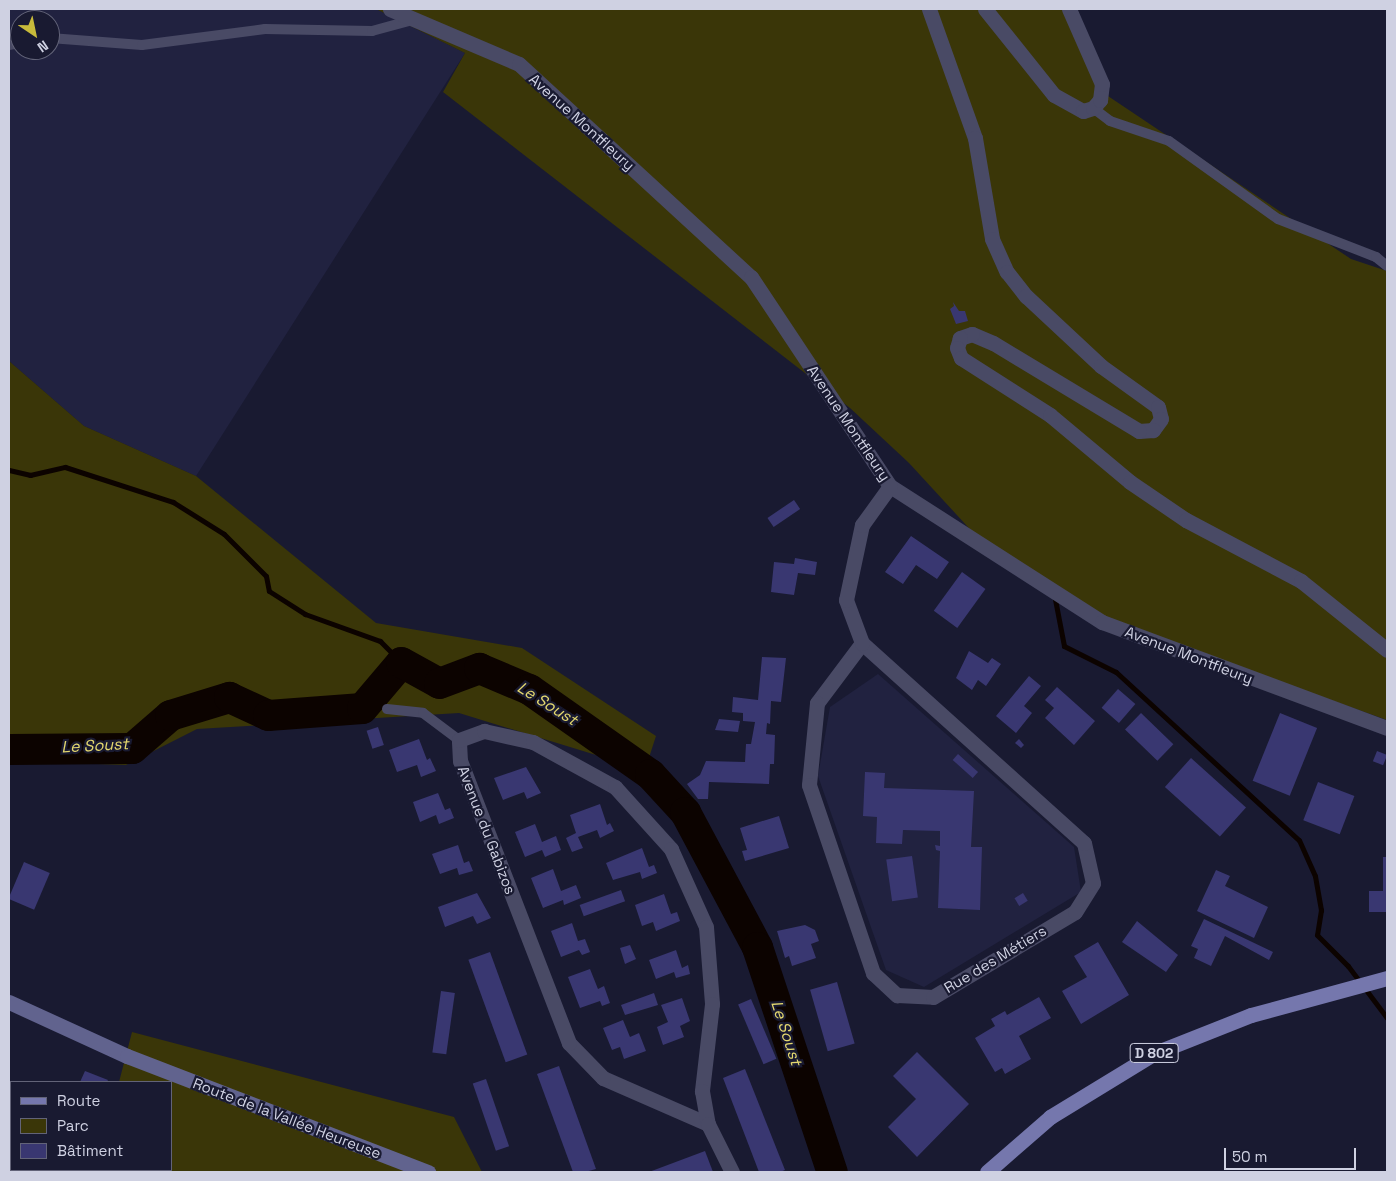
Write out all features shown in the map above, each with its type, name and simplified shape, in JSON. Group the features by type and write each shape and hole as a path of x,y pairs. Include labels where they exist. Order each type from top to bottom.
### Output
{"main road":[{"name":"D 802","path":"987,1172 1050,1118 1154,1053 1251,1015 1380,980"}],"street":[{"name":"Avenue Montfleury","path":"390,9 519,64 751,277 890,486 1102,622 1387,728"},
{"path":"929,9 975,138 992,239 1007,272 1026,296 1100,366 1158,407 1160,419 1153,430 1140,431 993,343 972,334 960,338 958,348 961,358 1050,415 1130,482 1186,520 1301,581 1387,650"},
{"path":"984,9 1054,95 1083,111 1093,108 1100,100 1102,84 1069,9"},
{"name":"Rue des Métiers","path":"862,643 817,703 809,785 873,973 897,995 932,997 1075,912 1093,883 1084,843 862,643 846,600 862,524 890,486"},
{"path":"459,740 484,731 533,742 615,787 671,849 706,927 712,1004 702,1091 708,1124 732,1172"},
{"name":"Avenue du Gabizos","path":"459,740 460,761 569,1043 603,1078 708,1124"},
{"name":"Route de la Vallée Heureuse","path":"9,1002 86,1039 428,1172"}],"lane":[{"path":"60,39 142,46 266,30 372,31 417,19"},
{"path":"1093,108 1110,121 1169,141 1278,220 1376,257 1387,266"},
{"path":"387,709 423,713 459,740"}],"shaded area":[{"path":"9,9 376,9 465,53 196,476 84,426 9,361"},
{"path":"878,674 1074,847 1081,892 924,987 886,970 818,776 830,707"}],"green space":[{"path":"376,9 1067,9 1105,94 1351,259 1387,271 1387,720 1100,618 990,551 909,463 850,408 443,92 465,53"},
{"path":"9,361 84,426 196,476 376,623 522,648 656,736 645,770 459,713 197,729 126,765 9,761"},
{"path":"132,1032 454,1117 482,1172 9,1172 9,1109 10,1171 172,1171 172,1081 119,1081"}],"building":[{"path":"953,302 959,311 965,311 968,321 956,324 950,309 954,306"},
{"path":"794,500 800,509 774,527 767,518"},
{"path":"911,536 949,562 937,579 916,565 903,584 885,572"},
{"path":"795,558 817,562 815,575 798,573 794,595 771,592 774,562 794,564"},
{"path":"962,572 985,589 957,628 934,611"},
{"path":"969,651 988,663 992,658 1001,664 986,686 978,680 972,690 956,678"},
{"path":"762,657 786,658 781,702 771,701 770,724 767,723 766,734 775,735 774,764 770,764 769,784 709,782 708,799 698,799 687,784 700,775 706,761 745,762 746,744 751,744 755,722 743,721 743,713 732,712 733,697 758,700"},
{"path":"1029,676 1041,686 1024,706 1032,713 1016,733 996,716"},
{"path":"1057,687 1095,721 1074,745 1045,718 1054,708 1045,700"},
{"path":"1118,689 1135,704 1119,723 1102,708"},
{"path":"1141,713 1173,744 1157,761 1125,730"},
{"path":"1280,713 1317,728 1290,796 1253,781"},
{"path":"719,719 740,721 738,732 715,730"},
{"path":"378,727 384,745 372,749 367,731"},
{"path":"419,739 427,760 430,758 436,771 421,777 417,765 397,772 389,750"},
{"path":"1019,739 1024,745 1021,748 1015,743"},
{"path":"1377,751 1387,755 1383,765 1373,761"},
{"path":"958,754 978,772 973,778 953,760"},
{"path":"1191,758 1246,808 1220,836 1165,787"},
{"path":"526,767 541,793 527,799 524,792 503,800 494,778"},
{"path":"865,772 885,773 884,788 974,791 971,847 982,847 980,910 938,908 940,851 936,850 935,845 940,846 940,831 903,830 902,844 876,843 877,817 863,816"},
{"path":"1318,782 1354,796 1340,834 1303,820"},
{"path":"438,793 445,810 450,808 454,818 439,824 436,815 420,822 413,802"},
{"path":"600,804 607,825 610,823 614,831 600,838 597,830 578,837 583,848 572,852 566,838 576,833 570,815"},
{"path":"779,816 789,848 745,861 742,851 747,850 740,828"},
{"path":"535,824 542,842 556,836 561,850 545,857 542,850 525,857 515,832"},
{"path":"458,845 464,863 469,861 473,871 459,875 457,868 440,874 432,854"},
{"path":"642,848 649,867 654,865 657,873 642,879 640,872 613,880 606,863"},
{"path":"912,856 918,898 892,901 886,860"},
{"path":"1383,857 1387,857 1387,912 1369,912 1369,891 1383,891"},
{"path":"24,862 50,873 34,910 9,899"},
{"path":"553,869 561,891 576,885 581,898 564,905 563,900 543,908 531,878"},
{"path":"1216,870 1230,876 1225,886 1268,907 1254,938 1197,911"},
{"path":"621,890 625,901 584,916 580,905"},
{"path":"477,893 491,918 477,924 473,916 445,927 438,907"},
{"path":"1023,893 1028,901 1019,906 1015,898"},
{"path":"664,894 671,914 677,912 680,921 656,931 653,922 642,926 635,905"},
{"path":"1204,919 1273,952 1269,960 1225,936 1211,966 1194,958 1198,949 1191,946"},
{"path":"1137,921 1178,955 1166,972 1122,942"},
{"path":"572,923 578,941 585,939 590,952 582,955 579,950 561,957 551,931"},
{"path":"805,925 815,930 819,941 811,944 816,958 792,966 789,956 785,958 777,931"},
{"path":"1098,942 1129,995 1081,1024 1062,991 1087,977 1074,956"},
{"path":"630,945 636,959 625,964 620,948"},
{"path":"676,950 682,968 688,965 690,974 676,978 674,972 656,979 649,960"},
{"path":"490,952 527,1054 506,1062 468,960"},
{"path":"590,969 598,989 604,986 610,1003 602,1006 600,1001 580,1008 568,977"},
{"path":"837,982 855,1044 828,1051 810,990"},
{"path":"441,991 455,993 446,1054 432,1052"},
{"path":"654,993 658,1005 625,1015 621,1005"},
{"path":"1039,997 1051,1018 1019,1036 1031,1059 1005,1074 1002,1068 995,1072 975,1038 995,1026 991,1019 1005,1011 1007,1015"},
{"path":"682,998 690,1021 680,1026 684,1037 663,1045 657,1027 668,1022 661,1005"},
{"path":"751,999 776,1059 764,1064 738,1004"},
{"path":"623,1020 630,1037 639,1033 646,1051 624,1059 620,1047 612,1050 603,1028"},
{"path":"917,1052 969,1104 917,1157 888,1127 916,1099 893,1076"},
{"path":"559,1066 596,1169 585,1172 573,1172 537,1074"},
{"path":"745,1069 785,1170 780,1172 759,1172 723,1078"},
{"path":"85,1071 108,1080 108,1081 80,1081"},
{"path":"486,1079 509,1146 496,1151 473,1084"},
{"path":"705,1151 713,1172 649,1172"}],"waterway":[{"path":"9,470 30,475 65,467 173,502 224,534 266,576 269,591 305,614 380,641 401,662"},
{"path":"1054,594 1064,646 1116,672 1299,840 1315,876 1321,910 1317,935 1348,966 1387,1018"},
{"name":"Le Soust","path":"9,749 132,748 170,715 229,697 268,715 362,708 401,662 439,683 479,668 529,689 650,774 685,812 757,947 832,1172"}]}
